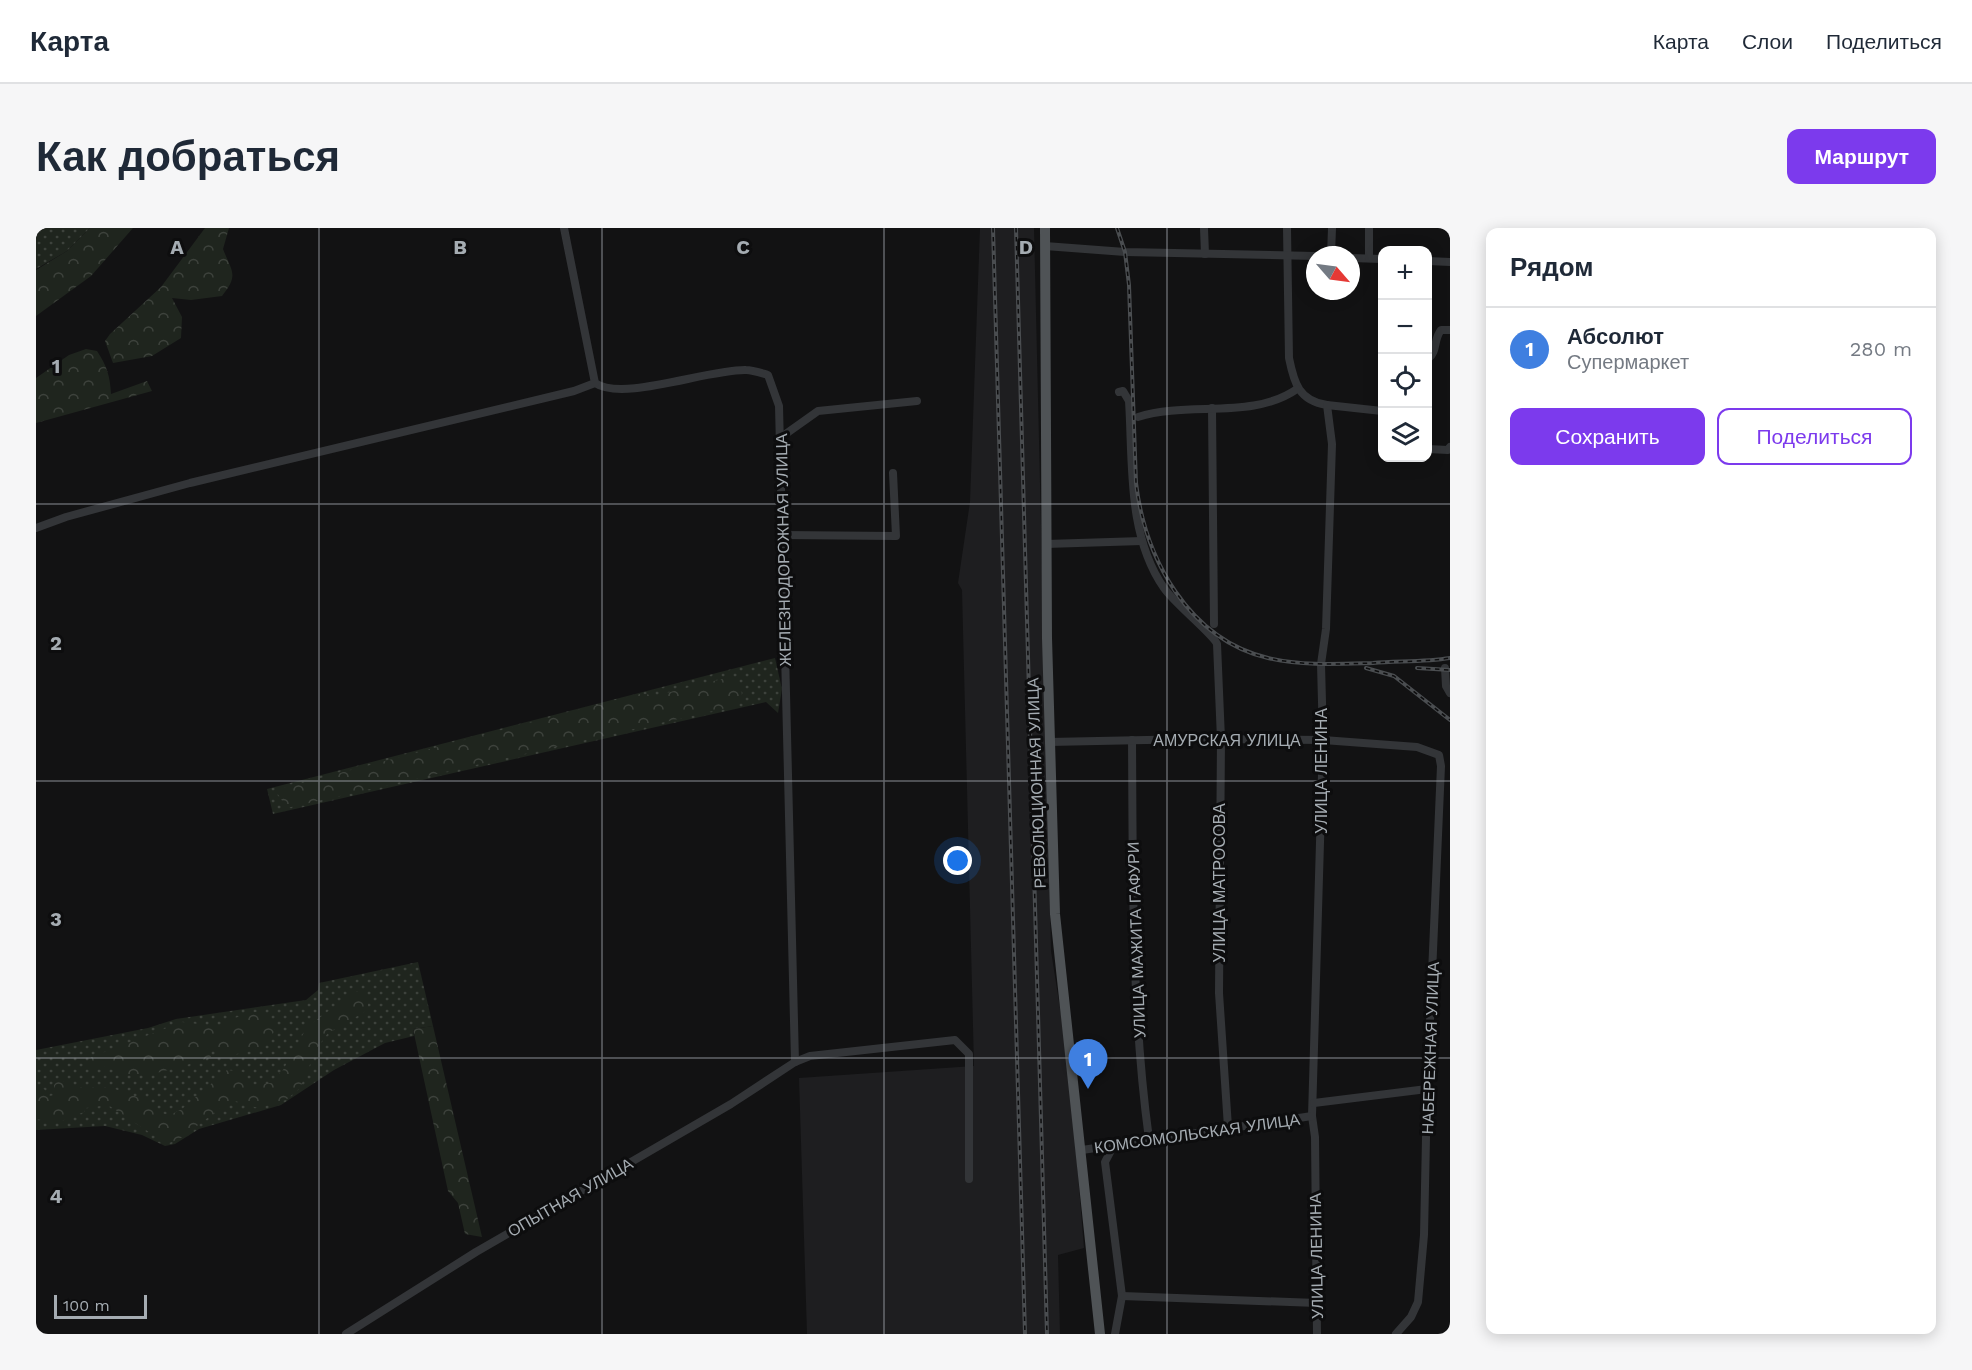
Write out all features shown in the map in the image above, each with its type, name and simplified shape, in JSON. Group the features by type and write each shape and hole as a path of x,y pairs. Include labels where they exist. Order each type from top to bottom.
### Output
{"main road":[{"name":"РЕВОЛЮЦИОННАЯ УЛИЦА","path":"1045,228 1046,544 1049,742 1055,914 1100,1334"}],"street":[{"path":"36,528 66,517 190,483 595,383 564,228"},
{"path":"1204,228 1205,254"},
{"path":"1287,228 1289,358 1297,389 1311,400 1327,405 1378,410"},
{"path":"1331,246 1332,228"},
{"path":"1369,228 1369,258"},
{"path":"1045,246 1205,254 1306,255"},
{"path":"1360,258 1378,259"},
{"path":"1432,261 1450,262"},
{"path":"1432,354 1436,349 1437,335 1441,330 1450,330"},
{"name":"ЖЕЛЕЗНОДОРОЖНАЯ УЛИЦА","path":"595,383 604,389 626,388 745,370 768,375 780,406 795,1062"},
{"path":"1138,417 1158,411 1275,403 1297,389"},
{"path":"1046,544 1142,541 1135,501 1129,401 1123,391 1119,392"},
{"path":"780,438 818,411 917,401"},
{"name":"УЛИЦА ЛЕНИНА","path":"1317,1334 1315,1137 1312,1116 1323,740 1321,664 1326,629 1332,444 1327,405"},
{"path":"1212,408 1214,624"},
{"path":"1432,449 1448,450 1450,447"},
{"path":"783,535 896,536 893,473"},
{"name":"УЛИЦА МАТРОСОВА","path":"1142,541 1164,589 1197,625 1215,639 1221,739 1219,993 1228,1127"},
{"path":"1445,668 1446,686 1450,693"},
{"name":"УЛИЦА МАЖИТА ГАФУРИ","path":"1132,740 1133,869 1141,1070 1149,1139"},
{"name":"АМУРСКАЯ УЛИЦА","path":"1049,742 1323,740 1417,747 1439,754"},
{"name":"НАБЕРЕЖНАЯ УЛИЦА","path":"1396,1334 1411,1317 1418,1302 1427,1151 1426,1089 1439,814 1439,754"},
{"name":"ОПЫТНАЯ УЛИЦА","path":"346,1334 476,1252 731,1104 795,1062 821,1054 955,1040 969,1054 969,1179"},
{"path":"1314,1102 1426,1089"},
{"name":"КОМСОМОЛЬСКАЯ УЛИЦА","path":"1082,1150 1312,1116"},
{"path":"1114,1145 1105,1162 1122,1296 1115,1334"},
{"path":"1122,1296 1317,1304"}],"shaded area":[{"path":"980,228 1034,228 1051,951 1069,1065 1084,1248 1058,1255 1060,1334 807,1334 799,1078 974,1066 962,590 958,583 970,502"}],"green space":[{"path":"36,228 90,228 67,251 36,269"},
{"path":"90,228 133,228 91,276 36,316 36,270 67,251"},
{"path":"205,228 229,228 223,249 232,273 231,283 227,289 222,296 191,300 172,298 182,317 181,338 152,356 113,363 105,341 161,287"},
{"path":"86,349 97,351 109,376 111,394 147,381 152,391 36,423 36,378 69,355"},
{"path":"775,658 782,689 778,713 766,702 273,814 267,789"},
{"path":"730,677 742,693 735,706 287,808 275,790 639,694 658,695"},
{"path":"418,962 433,1026 413,1029 414,1036 385,1043 334,1070 281,1105 199,1129 175,1144 165,1146 142,1135 105,1126 36,1130 36,1050 148,1028 176,1019 306,1000 318,990 319,983"},
{"path":"354,992 364,992 368,998 368,1010 328,1033 317,1048 300,1088 286,1100 258,1108 235,1101 226,1104 181,1138 167,1144 108,1105 86,1108 84,1112 57,1123 36,1119 36,1090 44,1089 49,1096 55,1095 54,1085 59,1079 76,1088 112,1088 143,1099 160,1113 170,1115 182,1109 227,1070 243,1072 252,1085 271,1083 283,1070 307,1027"},
{"path":"255,1012 267,1014 276,1024 269,1040 247,1052 220,1056 212,1048 207,1049 211,1057 147,1074 129,1075 107,1067 89,1068 89,1058 182,1022 221,1027 231,1019"},
{"path":"433,1026 482,1237 465,1234 458,1203 448,1191 413,1029"}],"railway":[{"path":"993,228 1025,1334"},
{"path":"1016,228 1047,1334"},
{"path":"1117,228 1125,252 1129,285 1136,483 1149,539 1175,592 1193,614 1215,633 1240,648 1268,658 1333,664 1450,658"},
{"path":"1366,668 1394,676 1450,720"},
{"path":"1417,668 1450,670"}],"place":[{"name":"Абсолют","path":"1088,1089"}]}
